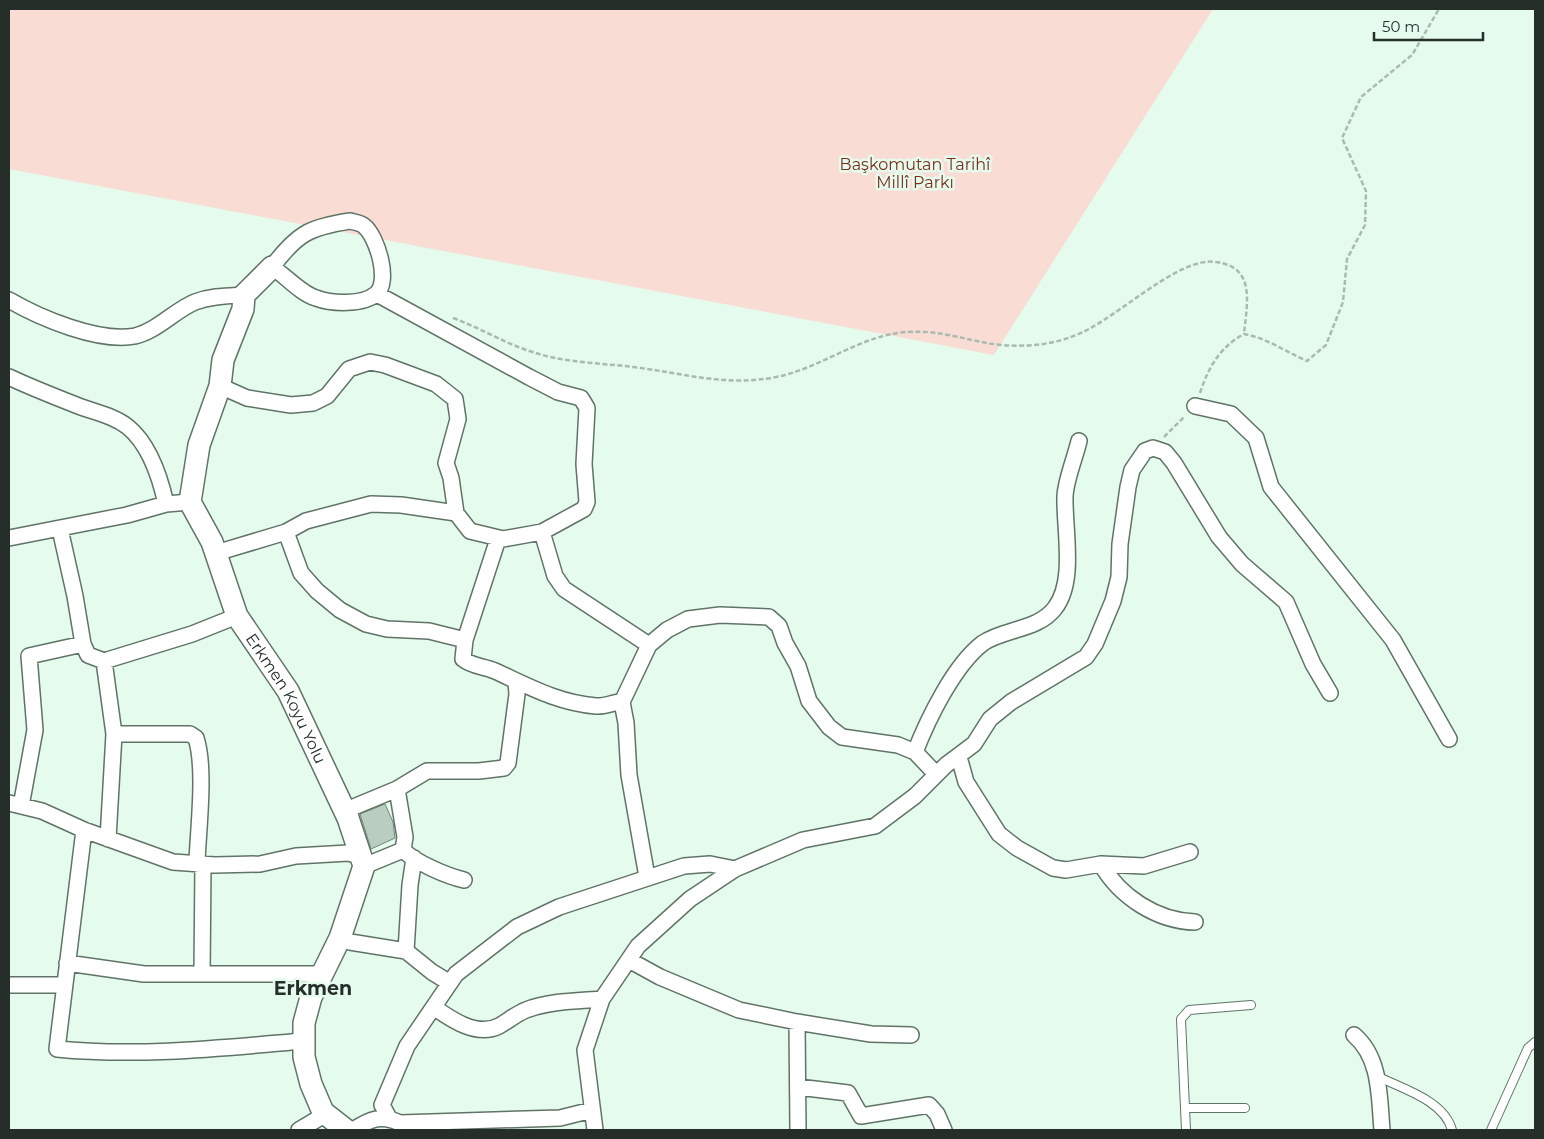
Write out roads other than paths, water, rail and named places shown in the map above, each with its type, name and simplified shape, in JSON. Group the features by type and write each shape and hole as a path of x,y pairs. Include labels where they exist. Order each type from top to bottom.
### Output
{"street":[{"path":"9,538 60,529 166,504 190,502 199,445 220,386 223,360 243,309 244,295 300,235 326,224 350,221 364,226 375,244 383,272 382,286 377,294 354,302 315,298 272,266"},
{"path":"220,386 247,398 291,405 313,403 327,396 349,369 370,362 385,365 436,384 456,399 458,420 446,464 451,478 456,513 470,531 498,539 542,532 584,509 588,502 584,464 587,408 581,398 558,392 377,294"},
{"path":"9,300 38,316 89,332 111,336 136,336 194,302 218,296 244,295"},
{"path":"9,377 76,405 110,416 128,426 143,442 158,475 166,504"},
{"path":"1195,406 1231,414 1256,438 1271,487 1394,640 1449,739"},
{"path":"915,752 937,702 962,667 984,643 1038,621 1054,609 1064,591 1066,563 1065,494 1079,441"},
{"path":"595,1130 585,1050 602,999 638,946 690,899 736,870 803,840 875,826 915,796 936,774 974,744 990,719 1011,702 1086,657 1095,644 1113,601 1119,577 1120,544 1132,470 1145,451 1153,448 1165,452 1174,463 1219,537 1242,564 1286,602 1314,664 1330,693"},
{"name":"Erkmen Koyu Yolu","path":"190,502 216,553 237,616 288,691 344,811 362,861"},
{"path":"216,553 286,532 306,521 371,504 401,505 456,513"},
{"path":"60,529 75,596 83,644 88,655 104,661 192,634 237,616"},
{"path":"286,532 301,573 317,591 340,610 366,624 387,629 429,631 465,640"},
{"path":"542,532 555,576 564,589 649,645"},
{"path":"498,539 465,640 463,659 471,665 491,669 516,682 555,698 596,706 622,702"},
{"path":"647,877 629,775 626,723 622,702 649,645 667,630 688,619 720,616 769,617 779,626 785,643 798,666 809,701 829,727 842,737 898,745 915,752 936,774"},
{"path":"83,644 30,656 34,730 15,804 42,811 84,830 173,862 260,864 296,856 348,853 362,861 409,854 451,877 464,880"},
{"path":"104,661 114,734 108,839"},
{"path":"344,811 397,789 427,771 479,771 504,768 508,763 517,694 516,682"},
{"path":"114,734 190,734 196,738 199,747 200,781 202,974"},
{"path":"959,757 966,782 999,834 1017,848 1053,868 1066,870 1101,864 1144,866 1190,852"},
{"path":"397,789 409,854 411,876 406,951"},
{"path":"84,830 57,1049 94,1053 160,1052 304,1042"},
{"path":"346,1130 326,1114 311,1084 304,1057 304,1023 308,1005 340,938 362,861"},
{"path":"592,1110 560,1118 400,1124 389,1118 382,1105 407,1046 435,1008 456,974 517,927 559,906 684,866 710,864 736,870"},
{"path":"1101,864 1108,876 1126,896 1138,904 1182,922 1195,922"},
{"path":"340,938 350,942 406,951 432,972 450,983"},
{"path":"629,960 660,977 739,1010 797,1022 872,1034 911,1035"},
{"path":"67,963 144,974 322,974"},
{"path":"9,984 64,985"},
{"path":"435,1008 464,1026 480,1029 496,1027 526,1010 567,1002 602,999"},
{"path":"797,1022 798,1130"},
{"path":"1354,1035 1365,1045 1374,1060 1382,1130"},
{"path":"798,1087 848,1093 861,1116 929,1105 937,1114 944,1130"},
{"path":"299,1130 326,1114"},
{"path":"353,1130 365,1122 389,1118"}],"lane":[{"path":"1186,1130 1180,1023 1183,1016 1189,1010 1251,1005"},
{"path":"1491,1130 1528,1048 1535,1042"},
{"path":"1376,1076 1429,1102 1442,1111 1452,1130"},
{"path":"1185,1108 1245,1108"}],"district":[{"name":"Erkmen","path":"313,988"}],"park label":[{"name":"Başkomutan Tarihî Millî Parkı","path":"915,173"}]}
